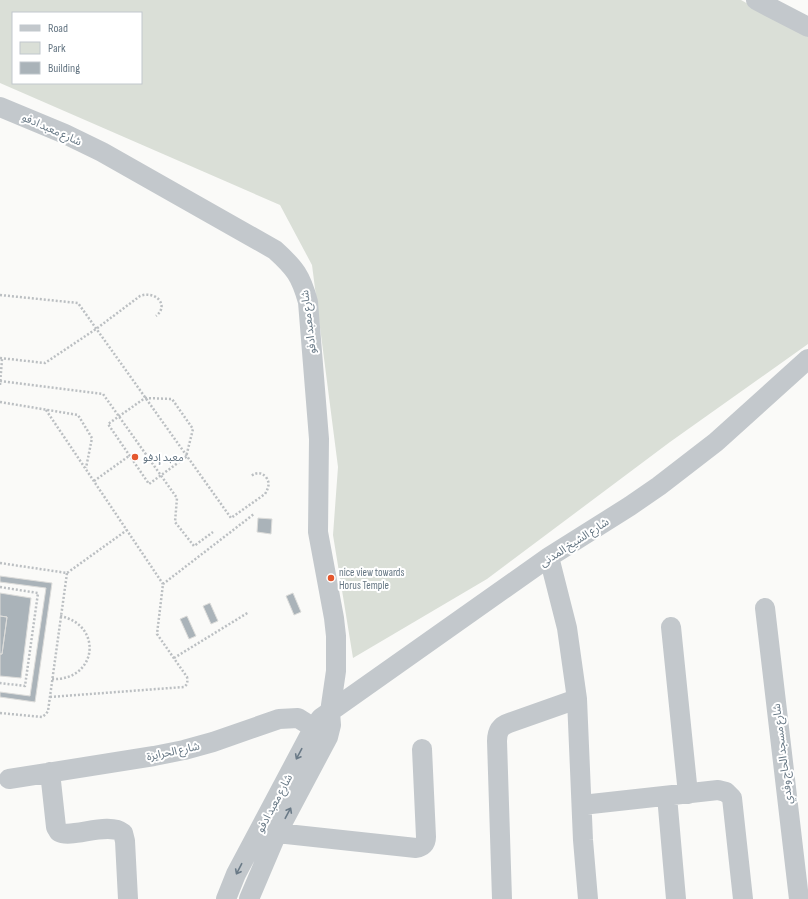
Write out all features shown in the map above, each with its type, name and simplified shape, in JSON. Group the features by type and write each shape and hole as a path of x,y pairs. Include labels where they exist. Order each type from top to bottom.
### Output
{"street":[{"path":"756,0 808,27"},
{"name":"شارع معبد ادفو","path":"0,107 65,134 102,152 275,250 287,261 303,285 308,302 319,439 318,532 334,618 336,636 336,671 330,712 321,718 321,732 249,899"},
{"name":"شارع الشيخ المدنى","path":"330,712 549,558 630,506 688,464 743,418 808,359"},
{"path":"549,558 567,628 577,699 588,899"},
{"name":"شارع مسجد الحاج وفدي","path":"765,608 799,899"},
{"path":"671,627 688,794"},
{"path":"502,899 497,741 498,732 509,723 577,699"},
{"name":"شارع الحرايزة","path":"9,779 184,750 213,742 279,719 298,718 321,732"},
{"name":"شارع معبد ادفو","path":"226,899 236,874 321,732"},
{"path":"277,833 416,848 422,846 426,840 422,749"},
{"path":"50,772 56,826 59,832 66,834 99,830 116,830 123,833 125,841 128,899"},
{"path":"582,805 722,790 730,794 732,798 743,899"},
{"path":"667,796 676,899"}],"path":[{"path":"0,385 1,358 45,363 96,329 140,296 150,294 158,299 161,308 160,313 156,316"},
{"path":"0,295 78,303 186,457 231,518 265,494 268,490 269,485 266,477 260,473 255,473 251,476"},
{"path":"0,382 102,394 177,498 175,522 194,546 213,532"},
{"path":"145,398 172,399 193,429 186,457 149,484 108,424 145,398"},
{"path":"0,402 78,415 92,438 86,468"},
{"path":"46,410 164,584 157,634 187,677 188,683 184,687 50,697"},
{"path":"94,481 129,456"},
{"path":"164,584 254,514"},
{"path":"0,563 67,573 127,530"},
{"path":"0,713 42,717 48,711 67,573"},
{"path":"0,588 38,593 25,686 0,683"},
{"path":"174,658 249,612"},
{"path":"52,678 61,679 77,673 83,667 90,651 87,635 82,627 69,618 60,616"}],"green space":[{"path":"0,0 741,0 808,37 808,344 670,442 487,579 353,658 333,535 338,467 312,265 280,205 0,83"}],"building":[{"path":"258,518 272,519 271,534 257,532"},
{"path":"0,576 52,583 35,702 0,697 0,692 30,696 46,588 0,582"},
{"path":"0,593 31,598 21,678 0,676 0,654 2,654 7,617 0,616"},
{"path":"293,593 301,612 294,615 286,596"},
{"path":"210,603 218,621 211,624 203,606"},
{"path":"0,616 7,617 2,654 0,654"},
{"path":"187,616 196,636 189,639 180,619"}],"place":[{"name":"معبد إدفو","path":"135,457"},
{"name":"nice view towards Horus Temple","path":"331,578"}]}
